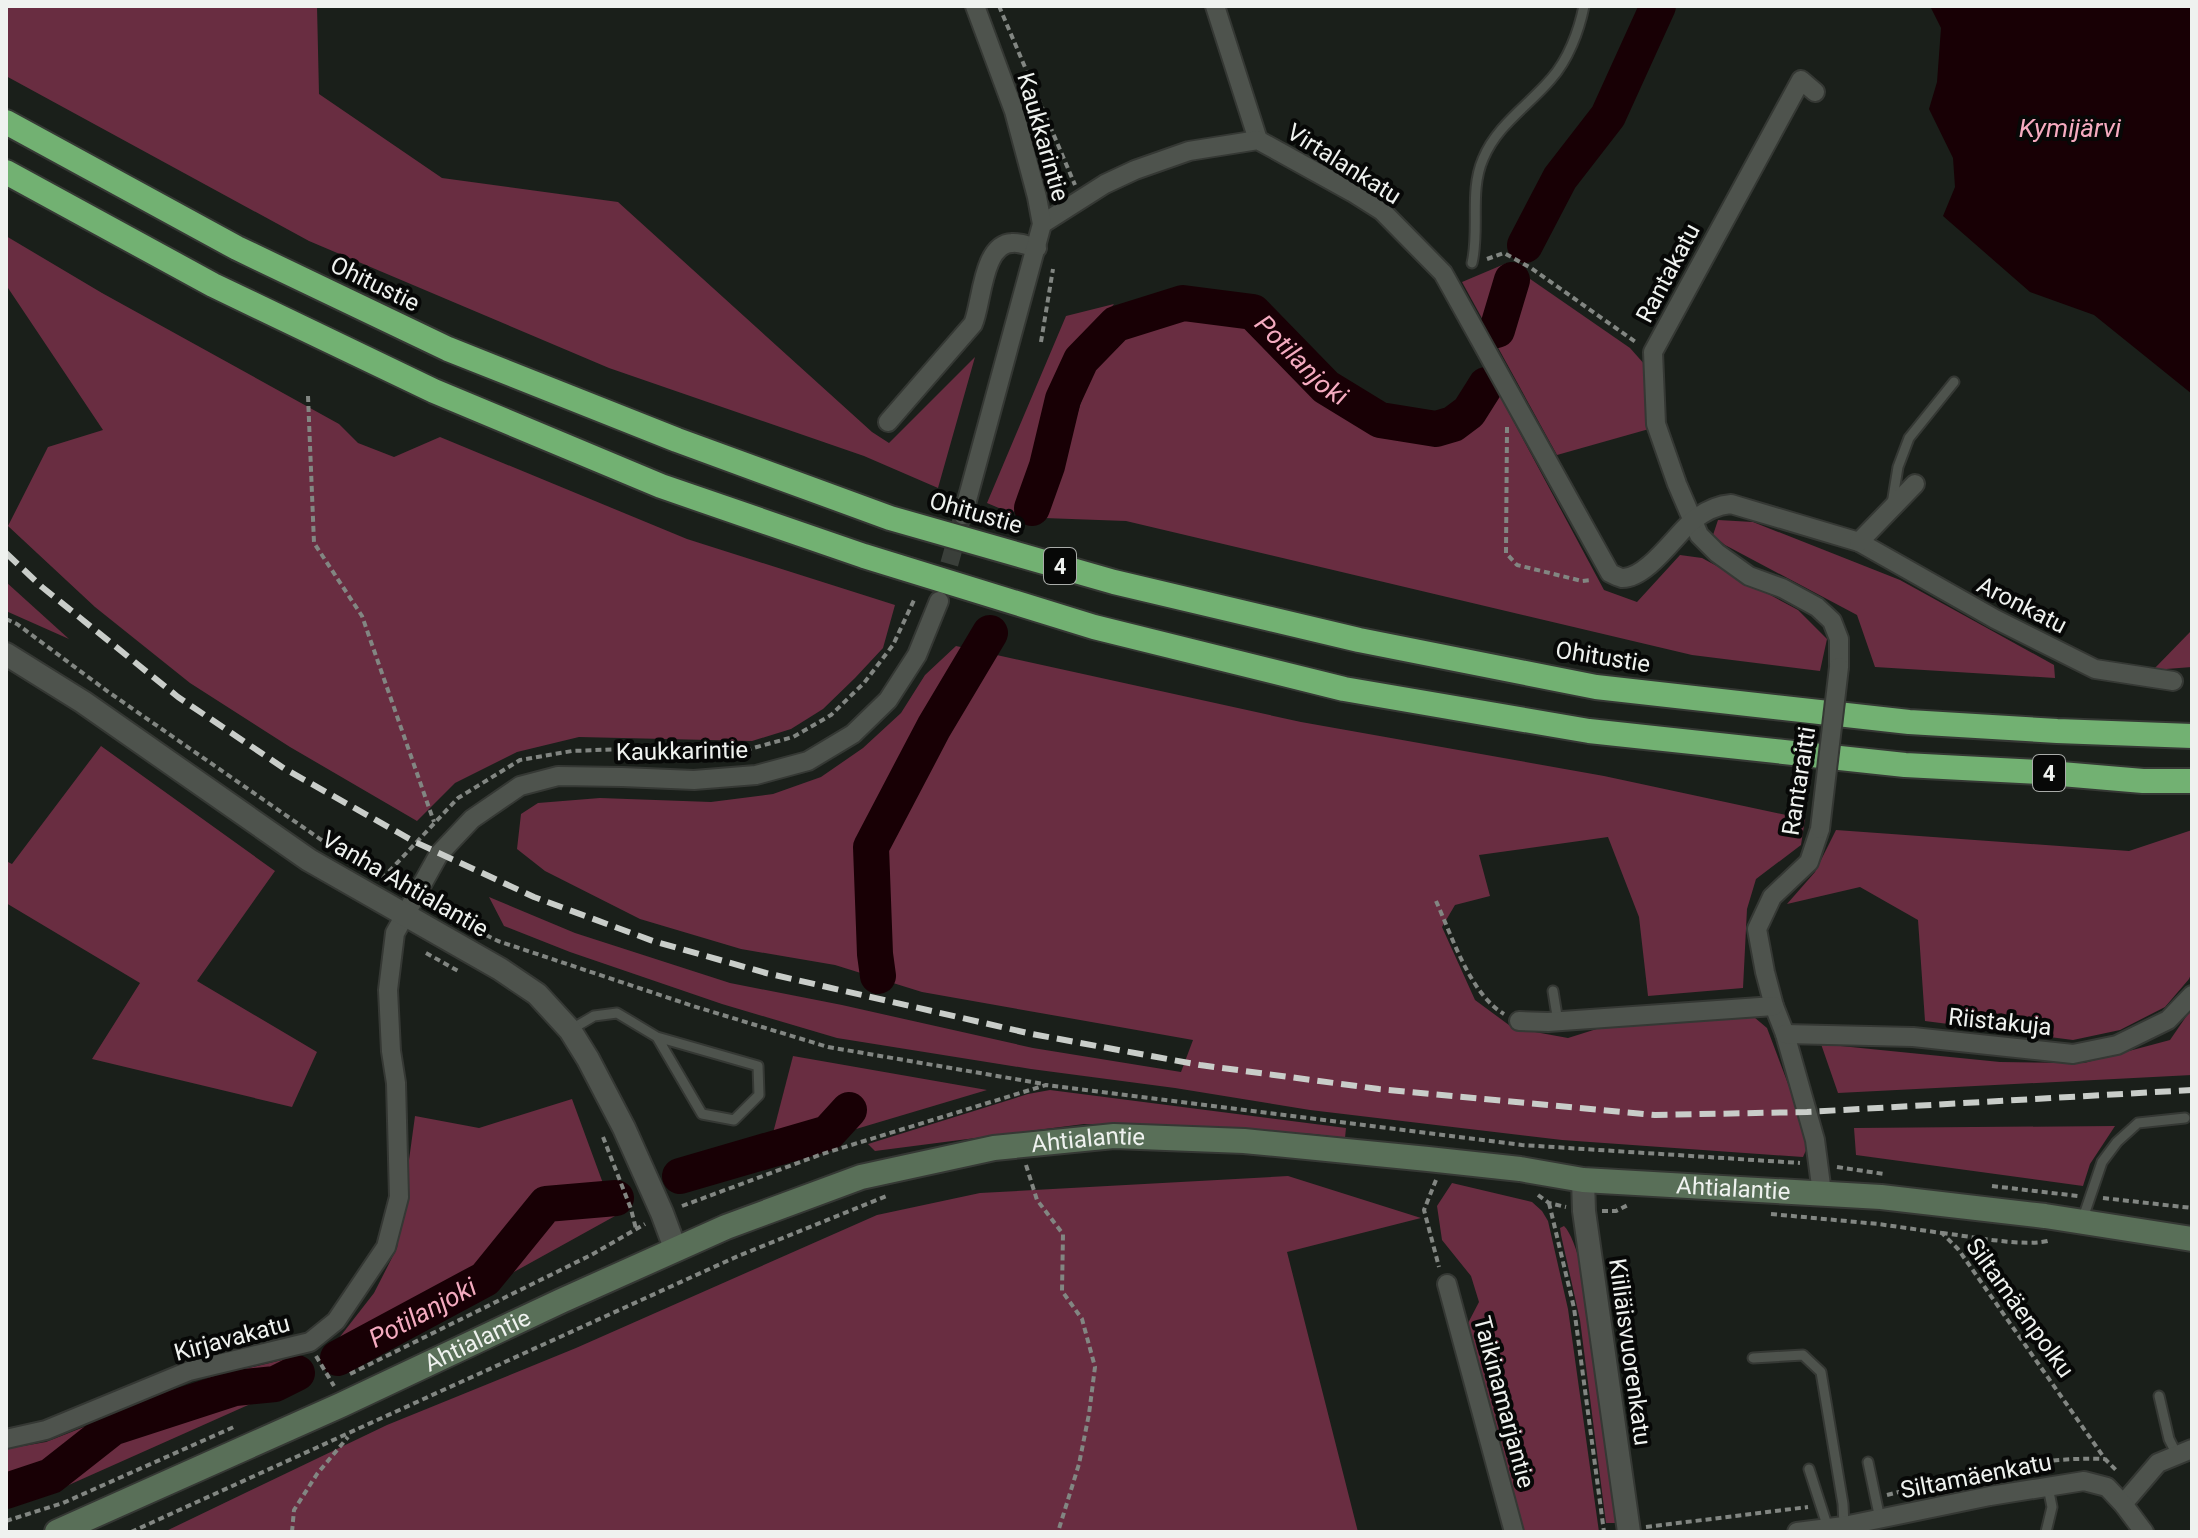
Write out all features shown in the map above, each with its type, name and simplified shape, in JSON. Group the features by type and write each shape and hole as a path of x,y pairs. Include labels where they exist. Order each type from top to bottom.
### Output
{"highway":[{"name":"Ohitustie","path":"6,122 237,248 448,349 677,440 890,518 1114,582 1359,640 1596,687 1909,722 2192,736"},
{"name":"4","path":"6,172 213,285 434,391 647,480 864,556 1094,627 1344,689 1589,731 1905,765 2143,781 2192,781"}],"main road":[{"name":"Ahtialantie","path":"57,1532 726,1227 861,1177 994,1148 1114,1136 1244,1141 1520,1169 1583,1180 1911,1201 2082,1221 2192,1239"}],"street":[{"name":"Kaukkarintie","path":"963,515 1042,224 1014,111 975,6"},
{"path":"1215,6 1258,140"},
{"name":"Rantakatu","path":"1692,522 1656,424 1653,352 1801,80 1815,92"},
{"name":"Virtalankatu","path":"1042,224 1105,184 1135,170 1189,151 1258,140 1352,192 1382,211 1443,273 1610,573 1628,576"},
{"path":"888,422 973,324 985,275 1000,246 1009,242 1037,248"},
{"path":"1859,542 1915,484"},
{"name":"Aronkatu","path":"1628,576 1658,558 1692,522 1719,505 1731,504 1859,542 1995,619 2095,669 2173,681"},
{"name":"Rantaraitti","path":"1692,522 1699,535 1749,576 1782,588 1817,607 1832,621 1839,639 1839,667 1820,829 1809,862 1772,897 1757,929 1774,1006 1785,1034 1820,1164 1822,1193"},
{"name":"Kaukkarintie","path":"408,908 439,854 472,819 520,786 558,776 694,780 756,775 808,761 853,734 888,700 917,655 939,601"},
{"name":"Vanha Ahtialantie","path":"6,654 83,702 309,860 408,908 537,994 570,1030 588,1059 624,1128 675,1248"},
{"name":"Kirjavakatu","path":"6,1439 46,1430 189,1371 310,1342 336,1321 386,1247 399,1197 396,1083 388,990 395,933 408,908"},
{"name":"Riistakuja","path":"1785,1034 1913,1037 2073,1054 2117,1045 2168,1020 2192,995"},
{"path":"1519,1021 1558,1022 1774,1006"},
{"name":"Kiiliäisvuorenkatu","path":"1583,1180 1584,1211 1629,1532"},
{"name":"Taikinamarjantie","path":"1447,1284 1514,1532"},
{"path":"2123,1504 2158,1463 2185,1452"},
{"name":"Siltamäenkatu","path":"1797,1532 1839,1529 1990,1496 2084,1481 2107,1487 2144,1532"}],"lane":[{"path":"1472,263 1476,248 1475,217 1482,161 1495,136 1553,77 1581,23 1584,6"},
{"path":"1892,507 1898,467 1909,438 1954,382"},
{"path":"1553,991 1558,1022"},
{"path":"570,1030 594,1016 617,1013 657,1037 758,1066 759,1095 734,1120 702,1114 657,1037"},
{"path":"2082,1221 2102,1162 2117,1142 2138,1123 2185,1118"},
{"path":"1753,1358 1803,1355 1821,1372 1843,1504 1839,1529"},
{"path":"2159,1396 2169,1439 2185,1452"},
{"path":"1868,1462 1880,1519"},
{"path":"1809,1469 1839,1529"},
{"path":"2046,1532 2052,1507 2048,1487"}],"path":[{"path":"999,6 1073,180"},
{"path":"1472,263 1504,253 1531,268 1626,337 1653,352"},
{"path":"1041,342 1053,269"},
{"path":"1510,393 1506,437 1506,553 1517,565 1582,581 1628,576"},
{"path":"308,396 314,543 362,616 434,822"},
{"path":"408,908 381,880 458,798 520,760 572,751 746,750 793,737 831,715 864,683 893,645 915,598"},
{"path":"6,619 334,849"},
{"path":"1436,901 1476,988 1500,1012 1519,1021"},
{"path":"484,934 693,1006 828,1047 1046,1085 1522,1145 1820,1164 1898,1175"},
{"path":"451,968 464,973"},
{"path":"347,1376 591,1255 662,1213 822,1154 1046,1085"},
{"path":"599,1126 636,1229"},
{"path":"1026,1165 1037,1200 1063,1234 1062,1291 1082,1319 1095,1367 1079,1464 1058,1532"},
{"path":"1437,1178 1424,1210 1437,1263"},
{"path":"1978,1184 2192,1208"},
{"path":"1528,1191 1549,1203 1584,1211 1616,1211 1632,1202"},
{"path":"131,1532 738,1256 889,1194"},
{"path":"1549,1203 1574,1308 1604,1532"},
{"name":"Siltamäenpolku","path":"1770,1214 1942,1233 1958,1249 2105,1459"},
{"path":"6,1521 63,1503 248,1421"},
{"path":"292,1532 294,1510 317,1474 351,1433"}],"shaded area":[{"path":"6,6 317,6 319,94 442,178 618,202 872,432 889,443 975,357 938,488 864,456 609,368 309,241 6,76"},
{"path":"6,236 102,293 339,424 358,443 394,457 440,437 687,539 895,605 883,648 823,709 791,729 752,741 579,737 517,752 455,783 417,821 290,747 190,683 95,607 8,526 48,447 103,430 6,285"},
{"path":"1507,263 1630,348 1646,366 1649,429 1557,455 1462,282"},
{"path":"1114,304 1061,367 1034,462 1013,514 987,503 1066,316"},
{"path":"1181,318 1251,328 1319,401 1379,430 1462,438 1495,387 1604,590 1637,602 1680,555 1702,558 1798,610 1827,639 1820,671 1692,655 1126,521 1044,518 1094,362 1125,334"},
{"path":"1718,520 1753,522 1900,580 2054,665 2055,678 1875,667 1857,615 1725,545 1713,535"},
{"path":"6,582 69,639 6,611"},
{"path":"2192,630 2192,667 2153,670"},
{"path":"956,646 1301,722 1604,776 1805,819 1801,845 1756,879 1747,909 1743,988 1648,996 1639,917 1608,837 1479,855 1490,896 1455,905 1442,927 1475,1000 1513,1028 1568,1038 1603,1027 1748,1012 1767,1028 1790,1089 1807,1148 1803,1157 1562,1140 1310,1110 837,1038 722,1004 504,926 489,897 575,933 730,983 1033,1048 1181,1072 1193,1040 922,992 835,965 741,949 640,919 545,871 517,849 521,814 538,803 600,798 711,802 773,794 821,777 863,748 901,713 925,675"},
{"path":"101,746 275,871 197,981 317,1052 292,1107 92,1059 140,983 6,903 6,861 12,864"},
{"path":"1836,830 2129,851 2192,830 2192,972 2165,1007 2120,1030 2073,1040 1925,1021 1918,920 1860,887 1787,904 1815,872"},
{"path":"2192,1008 2192,1075 1838,1093 1821,1044 2000,1062 2084,1063 2170,1040"},
{"path":"793,1056 987,1090 846,1132 772,1137"},
{"path":"1050,1090 1346,1128 1345,1138 1084,1124 875,1151 868,1144 1028,1094"},
{"path":"572,1099 615,1216 346,1365 332,1347 374,1293 397,1248 415,1116 479,1128"},
{"path":"2115,1126 2090,1164 2083,1186 1856,1155 1854,1128"},
{"path":"1288,1176 1421,1218 1287,1252 1358,1532 164,1532 387,1425 576,1348 877,1215 980,1193"},
{"path":"1452,1183 1532,1202 1548,1221 1568,1309 1599,1532 1518,1532 1466,1327 1479,1302 1471,1276 1442,1240 1437,1206"},
{"path":"1564,1226 1574,1244 1584,1277 1592,1319 1619,1523 1606,1523 1580,1320 1560,1228"},
{"path":"299,1356 309,1378 62,1488 6,1508 6,1449 46,1442 211,1377"}],"water":[{"name":"Kymijärvi","path":"1930,6 2192,6 2192,394 2094,315 2030,292 1943,216 1955,187 1953,158 1929,109 1937,82 1941,28"}],"waterway":[{"name":"Potilanjoki","path":"1525,245 1560,178 1608,116 1658,6"},
{"name":"Potilanjoki","path":"1497,330 1512,280"},
{"name":"Potilanjoki","path":"1032,508 1047,466 1063,399 1081,360 1116,324 1183,303 1253,312 1326,387 1380,420 1436,429 1453,424 1469,412 1486,385"},
{"name":"Potilanjoki","path":"878,976 871,847 934,727 990,633"},
{"name":"Potilanjoki","path":"680,1176 828,1133 849,1110"},
{"name":"Potilanjoki","path":"338,1358 485,1279 546,1204 616,1198"},
{"name":"Potilanjoki","path":"6,1491 51,1476 112,1428 235,1388 275,1384 297,1373"}],"tunnel":[{"path":"942,590 963,515"}],"railway":[{"path":"6,553 42,587 178,697 285,769 415,842 534,897 653,941 766,973 1032,1034 1200,1065 1379,1089 1655,1115 1807,1112 2192,1090"}]}
